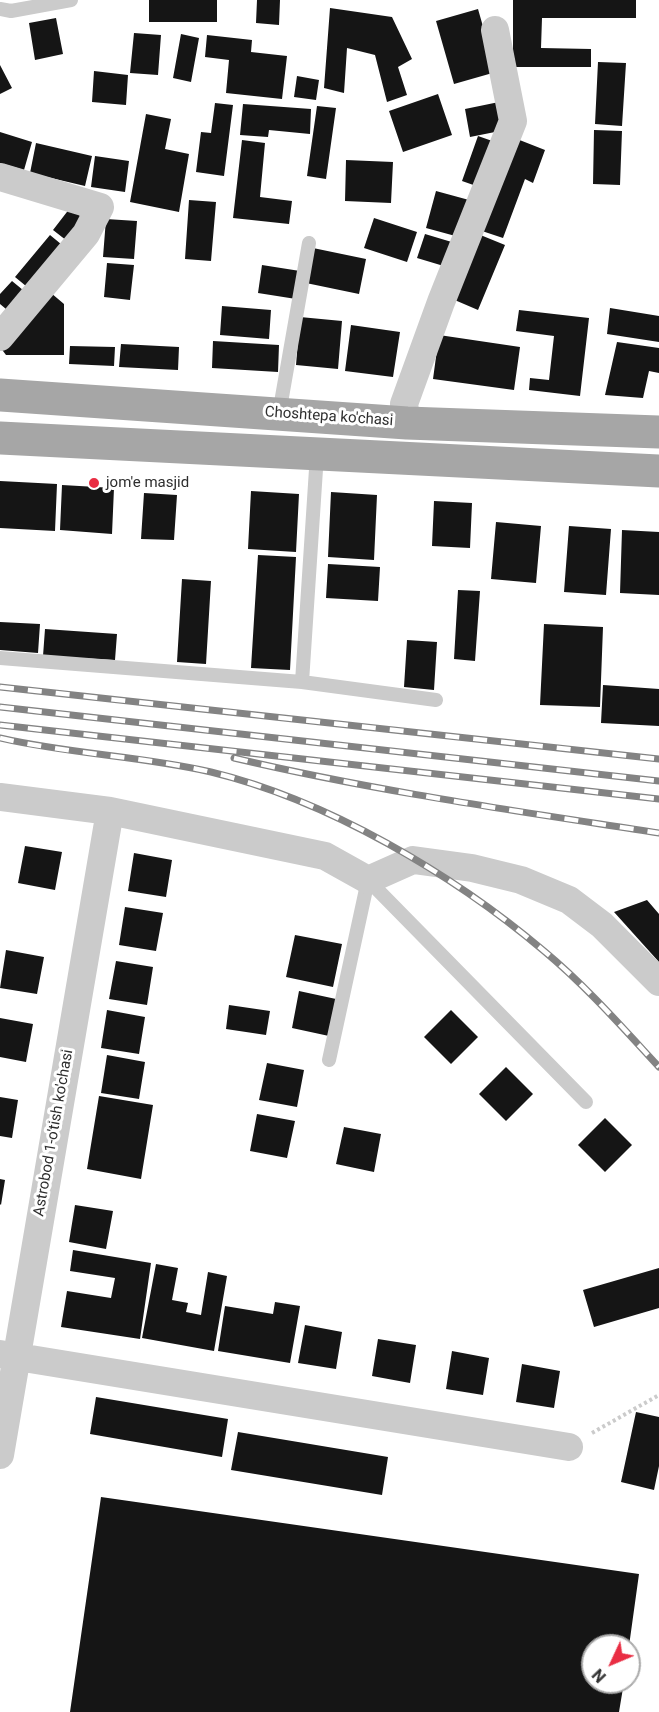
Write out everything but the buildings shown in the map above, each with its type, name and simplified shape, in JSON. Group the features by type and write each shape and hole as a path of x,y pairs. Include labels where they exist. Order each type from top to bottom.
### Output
{"main road":[{"name":"Choshtepa ko'chasi","path":"0,395 407,423 659,432"},
{"path":"0,438 659,471"}],"street":[{"path":"407,423 405,404 441,302 513,121 495,30"},
{"path":"0,177 100,207 86,234 0,337"},
{"path":"0,797 110,811 325,856 368,880 413,860 472,868 521,880 569,900 602,925 659,982"},
{"name":"Astrobod 1-o'tish ko'chasi","path":"0,1455 8,1355 110,811"},
{"path":"8,1355 569,1447"}],"lane":[{"path":"0,9 11,11 71,0"},
{"path":"279,414 309,243"},
{"path":"302,682 317,454"},
{"path":"0,658 302,682 436,700"},
{"path":"328,1060 368,880"},
{"path":"368,880 586,1102"}],"path":[{"path":"569,1447 659,1395"}],"railway":[{"path":"0,687 659,759"},
{"path":"0,707 659,781"},
{"path":"0,725 659,799"},
{"path":"0,738 211,772 299,801 343,821 429,868 508,922 574,978 659,1067"},
{"path":"234,758 393,790 659,833"}],"place":[{"name":"jom'e masjid","path":"94,483"}]}
